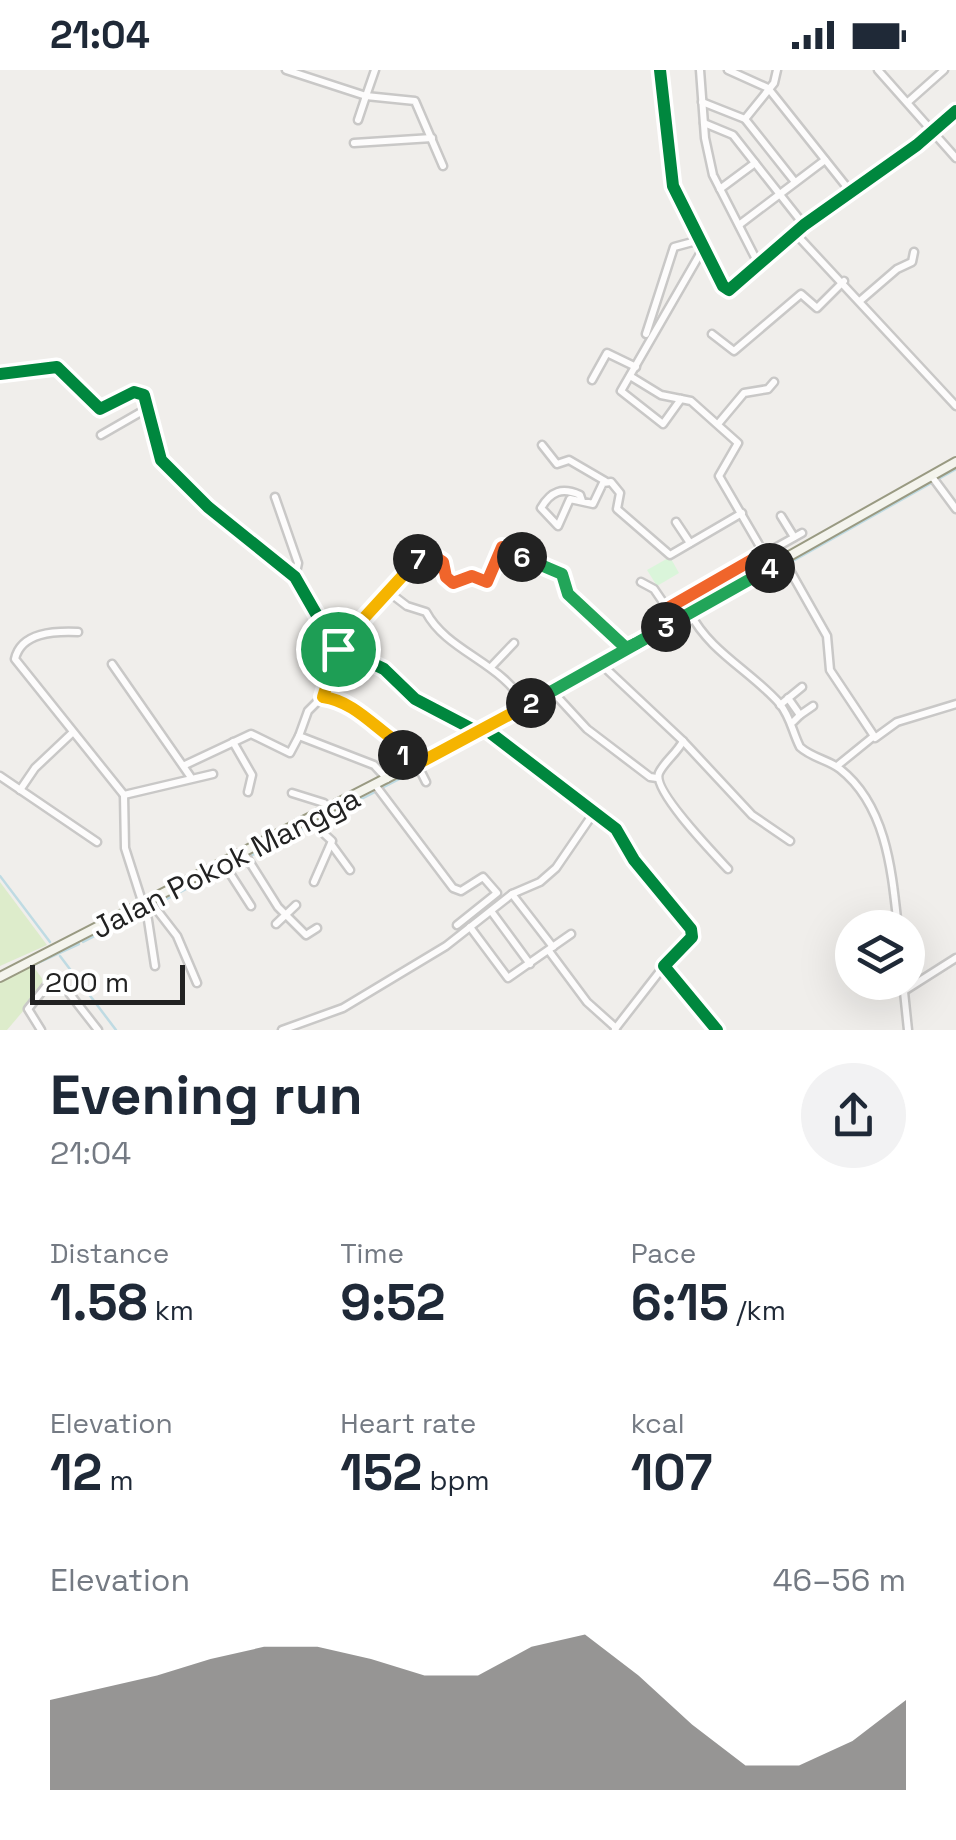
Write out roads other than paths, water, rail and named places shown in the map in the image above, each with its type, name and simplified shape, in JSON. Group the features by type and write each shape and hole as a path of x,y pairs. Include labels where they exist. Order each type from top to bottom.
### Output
{"main road":[{"name":"Jalan Pokok Mangga","path":"0,974 149,908 330,809 378,789 387,780 486,731 523,702 552,694 602,667 626,648 676,621 692,617 772,567 935,481 956,462"}],"street":[{"path":"286,70 366,96 414,100 443,166"},
{"path":"358,120 375,70"},
{"path":"660,70 673,186 724,286 733,290 804,225 956,111"},
{"path":"700,70 705,138 720,189 760,265"},
{"path":"728,70 768,88 850,190"},
{"path":"745,119 777,70"},
{"path":"878,70 956,158"},
{"path":"907,103 944,70"},
{"path":"702,102 745,119 795,182"},
{"path":"704,124 733,135 804,225"},
{"path":"354,144 432,138"},
{"path":"739,224 825,160"},
{"path":"720,189 755,163"},
{"path":"795,233 844,281 956,406"},
{"path":"646,334 674,247 702,243"},
{"path":"681,399 660,424 623,397 621,391 702,243"},
{"path":"861,300 892,272 912,262 914,252"},
{"path":"712,334 734,351 801,294 817,308 844,281"},
{"path":"592,380 608,353 636,367"},
{"path":"0,374 57,367 93,406 103,408 134,392 144,395 162,460 173,474 295,576 338,649 384,668 415,699 486,731 596,811 616,829 634,860 691,928 692,937 664,966 616,1029 587,1002 512,894"},
{"path":"630,376 661,395 691,401 739,445 718,476 772,567"},
{"path":"718,424 744,394 768,388 774,382"},
{"path":"101,435 148,408"},
{"path":"542,445 557,464 570,460 618,488 620,512 670,555 742,514"},
{"path":"582,501 575,492 562,490 549,495 541,508 558,526 570,499 592,504 605,481"},
{"path":"935,481 956,509"},
{"path":"275,497 298,563 295,576"},
{"path":"668,608 798,535 781,516"},
{"path":"676,522 690,543"},
{"path":"352,656 354,629 426,551 443,562 450,581 472,576 487,582 502,547 545,570 562,574 568,594 626,648"},
{"path":"786,563 827,636 830,670 873,739"},
{"path":"641,582 654,589 676,621"},
{"path":"390,593 406,606 426,612 434,625 492,666 523,702"},
{"path":"692,617 704,638 780,704 793,722 797,742 804,752 836,766 864,795 887,847 896,910"},
{"path":"78,632 43,632 14,655 124,795 125,848 149,908 156,966"},
{"path":"492,666 514,643"},
{"path":"185,765 254,735 290,752 308,711 323,697 338,649"},
{"path":"112,664 190,776"},
{"path":"602,667 683,741 752,815 790,841"},
{"path":"780,704 802,687"},
{"path":"552,694 587,729 650,777 657,778"},
{"path":"323,697 366,717 378,732 400,744 426,782"},
{"path":"788,698 800,715"},
{"path":"836,766 897,722 956,704"},
{"path":"793,722 813,706"},
{"path":"20,790 35,768 72,732"},
{"path":"299,736 374,766 387,780"},
{"path":"657,778 683,741"},
{"path":"233,742 252,775 248,792"},
{"path":"124,795 190,776 213,774"},
{"path":"0,776 97,842"},
{"path":"657,778 686,826 728,868"},
{"path":"378,789 453,888 461,891 483,877 497,893 456,925"},
{"path":"292,793 324,803 330,809"},
{"path":"282,1030 343,1008 470,927 512,894 540,882 556,868 596,811"},
{"path":"312,822 331,837 350,870"},
{"path":"314,882 332,844"},
{"path":"247,857 286,914 306,935 317,928"},
{"path":"226,866 251,906"},
{"path":"276,924 296,905"},
{"path":"149,908 178,936 196,983"},
{"path":"491,911 530,964"},
{"path":"470,927 508,978 570,934"},
{"path":"925,975 956,958"},
{"path":"664,966 718,1030"},
{"path":"41,1030 28,1012 29,1005 55,975 98,1030"},
{"path":"905,1000 908,1030"}],"waterway":[{"path":"493,730 956,469"},
{"path":"382,788 486,734"},
{"path":"83,942 375,792"},
{"path":"0,876 50,942"},
{"path":"20,971 79,944"},
{"path":"60,956 116,1030"}]}
